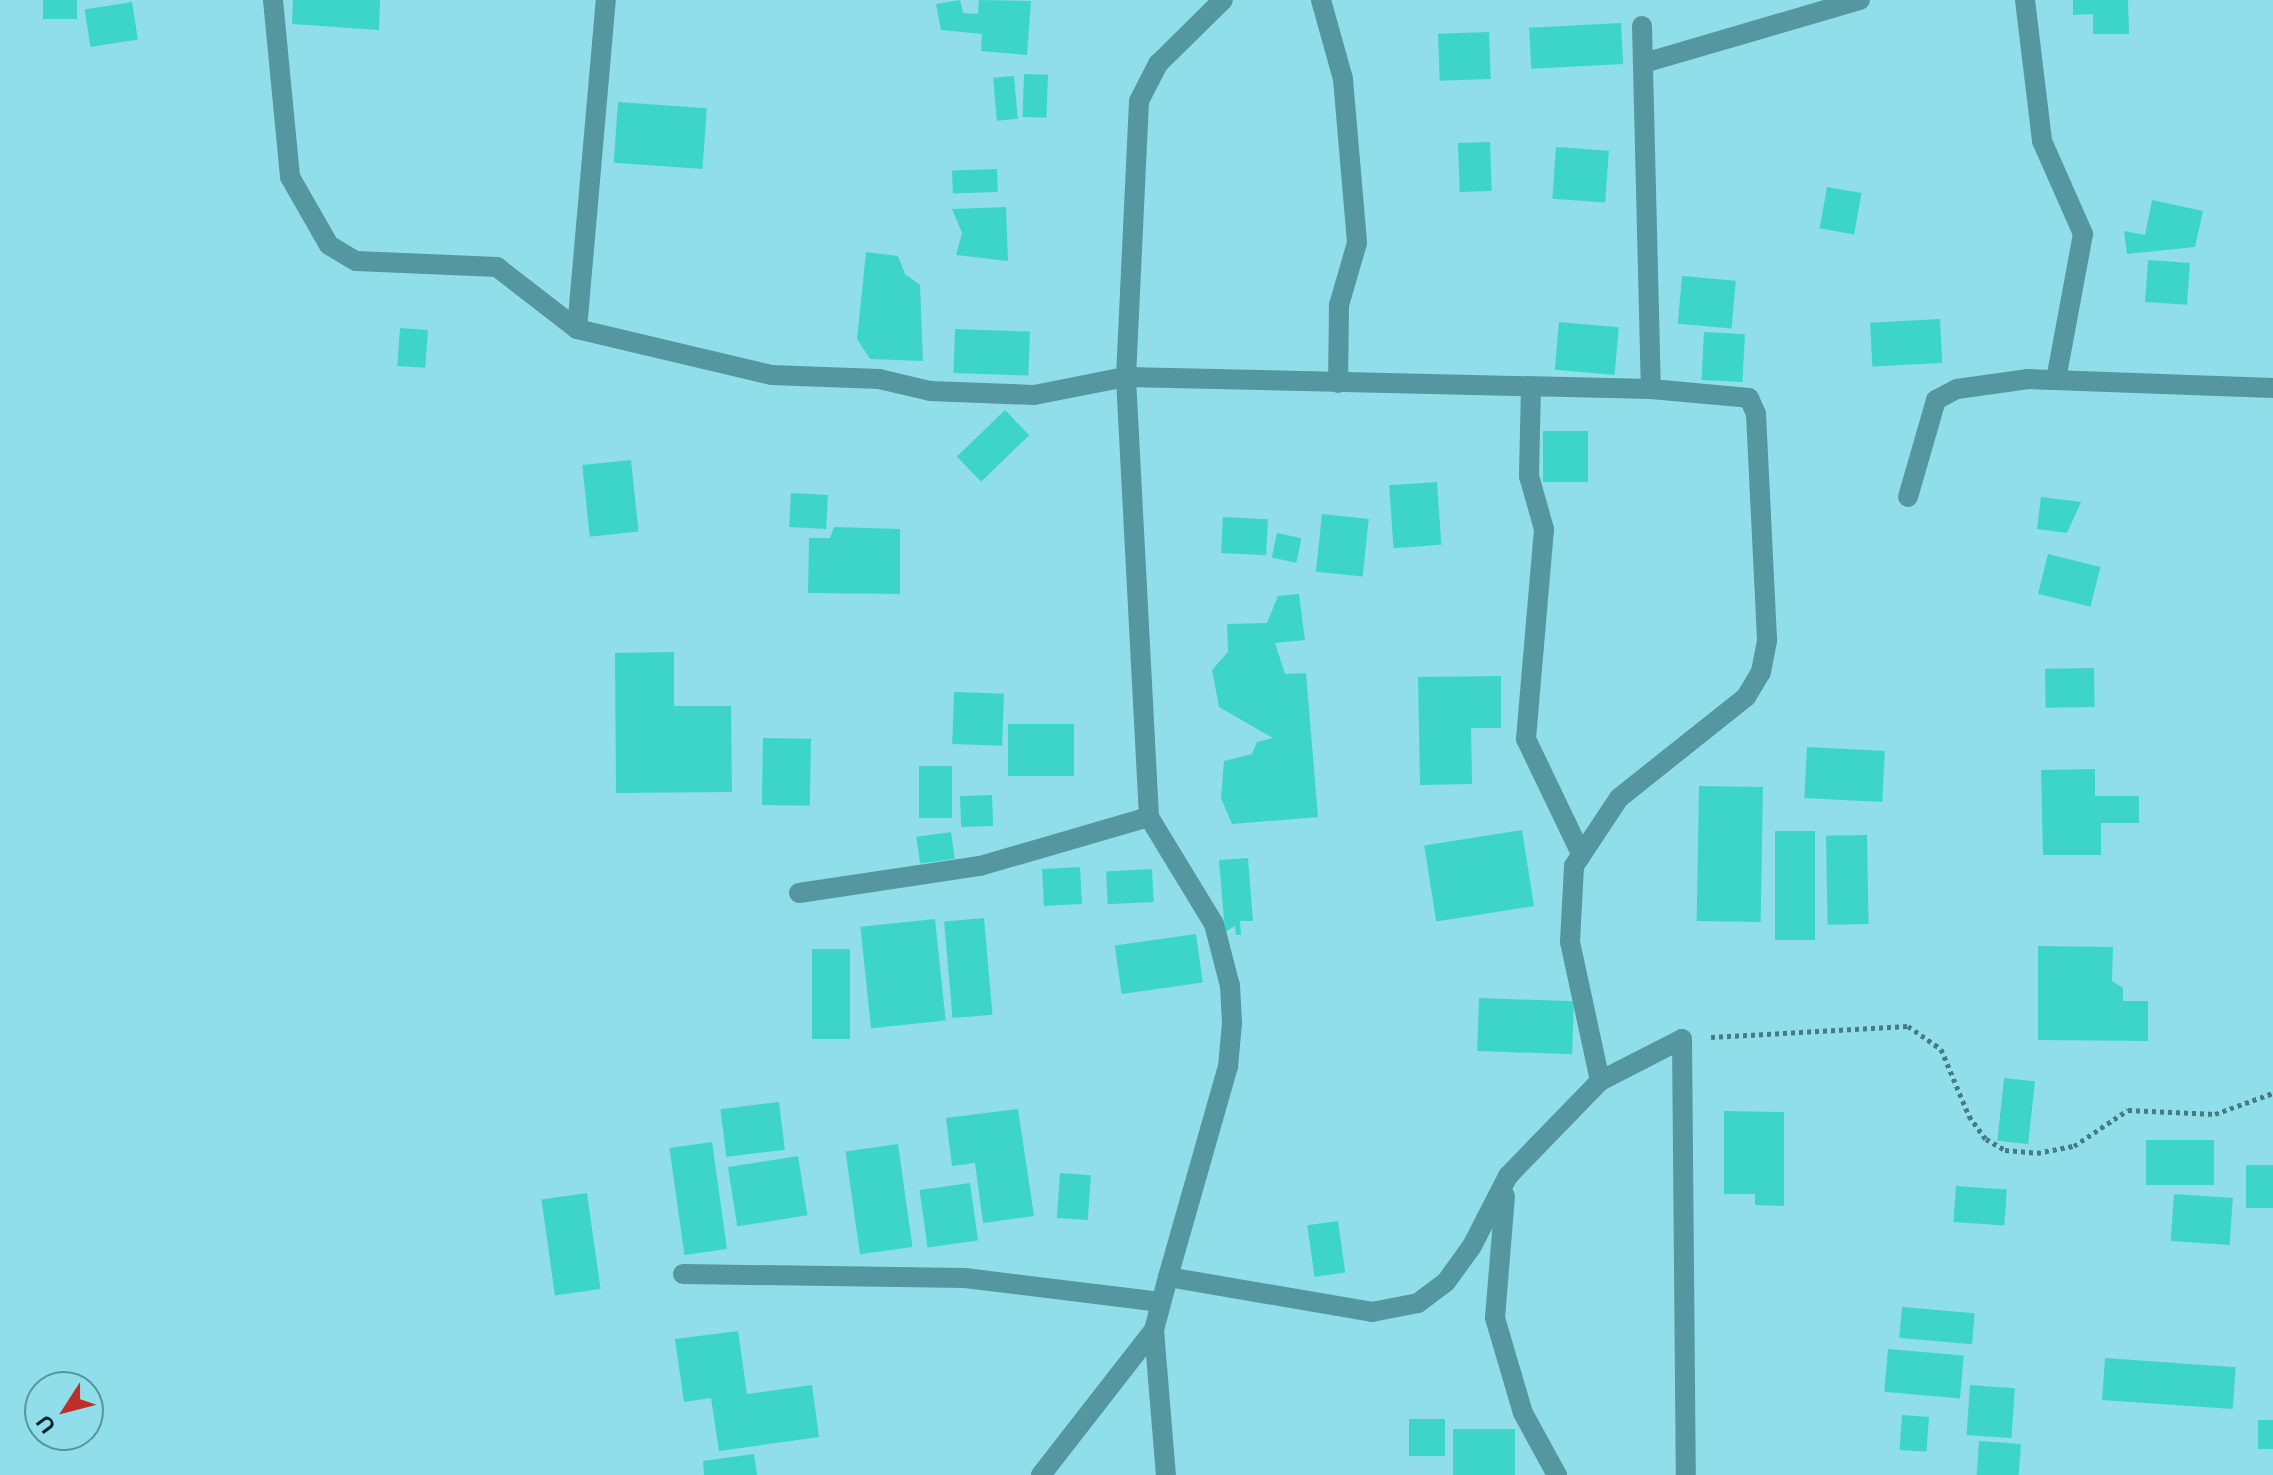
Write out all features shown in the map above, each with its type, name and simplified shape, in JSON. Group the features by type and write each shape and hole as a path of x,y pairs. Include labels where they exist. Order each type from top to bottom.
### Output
{"street":[{"path":"273,0 290,177 329,245 356,261 497,267 577,329 772,375 879,379 930,391 1034,395 1126,377 1651,389 1745,395 1753,403 1767,641 1761,672 1746,697 1619,798 1581,854 1570,902 1570,942 1600,1081"},
{"path":"577,329 606,0"},
{"path":"1166,1475 1154,1330 1228,1067 1232,1023 1230,986 1214,924 1149,817 1126,377 1139,101 1158,64 1223,0"},
{"path":"1321,0 1343,79 1357,243 1339,305 1338,383"},
{"path":"1644,63 1860,0"},
{"path":"2025,0 2042,141 2083,234 2056,380"},
{"path":"1642,26 1651,389"},
{"path":"1908,497 1936,400 1957,389 2056,380 2273,388"},
{"path":"1531,387 1529,476 1544,529 1526,739 1581,854"},
{"path":"799,893 980,866 1149,817"},
{"path":"1168,1277 1372,1312 1418,1303 1446,1282 1472,1246 1508,1176 1600,1081 1682,1039 1686,1475"},
{"path":"1508,1176 1495,1318 1523,1413 1557,1475"},
{"path":"683,1274 965,1278 1161,1302"},
{"path":"1041,1475 1154,1330"}],"path":[{"path":"1682,1039 1908,1026 1941,1049 1969,1116 1986,1139 2005,1150 2037,1153 2074,1146 2128,1110 2215,1114 2273,1093"}],"building":[{"path":"43,0 77,0 77,19 43,19"},
{"path":"293,0 380,0 379,30 292,24"},
{"path":"960,0 963,13 978,14 979,0 1031,1 1027,55 981,51 982,34 941,30 936,4"},
{"path":"2073,0 2128,0 2129,34 2093,34 2093,14 2073,15"},
{"path":"132,2 138,40 91,47 85,10"},
{"path":"1621,23 1623,64 1531,69 1529,28"},
{"path":"1489,32 1491,79 1440,81 1438,34"},
{"path":"1024,74 1048,75 1046,118 1022,117"},
{"path":"1014,76 1018,119 997,121 993,78"},
{"path":"618,102 707,108 703,169 614,163"},
{"path":"1490,142 1492,191 1460,192 1458,143"},
{"path":"1556,147 1609,151 1605,203 1552,199"},
{"path":"997,169 998,192 953,194 952,171"},
{"path":"1827,187 1861,193 1854,234 1820,228"},
{"path":"2152,200 2203,211 2195,247 2127,254 2124,231 2145,235"},
{"path":"1006,207 1008,261 956,255 962,233 952,209"},
{"path":"866,252 898,256 905,274 920,285 923,361 870,359 857,339"},
{"path":"2148,260 2190,263 2187,305 2145,302"},
{"path":"1682,276 1736,281 1732,329 1678,324"},
{"path":"1940,319 1942,363 1872,367 1870,323"},
{"path":"1559,322 1619,327 1615,375 1555,370"},
{"path":"400,328 428,330 425,368 397,366"},
{"path":"955,329 1030,332 1028,376 953,373"},
{"path":"1704,332 1745,334 1742,382 1701,380"},
{"path":"1005,410 1029,435 981,482 957,457"},
{"path":"1543,431 1588,431 1588,482 1543,482"},
{"path":"631,460 639,532 590,537 582,465"},
{"path":"1437,482 1441,545 1394,548 1389,485"},
{"path":"791,493 828,495 826,529 789,527"},
{"path":"2041,497 2081,502 2067,533 2037,529"},
{"path":"1322,514 1369,519 1363,577 1316,572"},
{"path":"1223,517 1268,519 1266,555 1221,553"},
{"path":"834,527 900,529 900,594 808,593 809,538 830,538"},
{"path":"1277,533 1301,538 1296,563 1272,557"},
{"path":"2048,554 2100,567 2090,607 2038,594"},
{"path":"1299,594 1305,640 1275,643 1285,674 1306,673 1318,817 1232,824 1221,798 1224,761 1252,754 1257,742 1273,738 1219,707 1212,670 1228,652 1227,624 1267,623 1278,596"},
{"path":"674,652 674,706 731,706 732,792 616,793 615,653"},
{"path":"2094,668 2095,707 2046,708 2045,669"},
{"path":"1501,676 1501,728 1471,728 1472,784 1420,785 1418,677"},
{"path":"954,692 1004,694 1002,746 952,744"},
{"path":"1008,724 1074,724 1074,776 1008,776"},
{"path":"763,738 811,739 810,806 762,805"},
{"path":"1807,747 1885,751 1882,802 1804,798"},
{"path":"919,766 952,766 952,818 919,818"},
{"path":"2095,769 2095,796 2139,796 2139,823 2101,823 2101,855 2043,855 2041,770"},
{"path":"1699,786 1763,787 1761,922 1697,921"},
{"path":"992,795 993,826 961,827 960,796"},
{"path":"1522,830 1534,906 1436,922 1424,845"},
{"path":"1775,831 1815,831 1815,940 1775,940"},
{"path":"951,832 955,859 920,864 916,837"},
{"path":"1867,835 1869,924 1828,925 1826,836"},
{"path":"1248,858 1253,921 1240,921 1241,935 1236,935 1235,926 1225,932 1219,860"},
{"path":"1080,867 1082,904 1044,906 1042,869"},
{"path":"1152,869 1154,902 1108,904 1106,871"},
{"path":"984,918 992,1015 953,1018 944,921"},
{"path":"935,919 946,1020 871,1028 860,927"},
{"path":"1196,934 1203,983 1122,994 1115,945"},
{"path":"2038,946 2113,947 2112,981 2123,988 2123,1001 2148,1001 2148,1041 2038,1040"},
{"path":"812,949 850,949 850,1039 812,1039"},
{"path":"1479,998 1574,1001 1572,1054 1477,1051"},
{"path":"2004,1078 2035,1081 2028,1144 1997,1141"},
{"path":"779,1102 785,1150 726,1157 720,1109"},
{"path":"1018,1109 1034,1216 983,1223 975,1163 952,1166 946,1118"},
{"path":"1724,1111 1784,1112 1784,1206 1755,1205 1755,1194 1724,1194"},
{"path":"2146,1140 2214,1140 2214,1185 2146,1185"},
{"path":"712,1142 727,1249 684,1255 669,1148"},
{"path":"898,1144 912,1247 860,1254 846,1151"},
{"path":"798,1156 807,1215 737,1226 728,1167"},
{"path":"2246,1165 2273,1165 2273,1208 2246,1208"},
{"path":"1060,1173 1091,1175 1088,1220 1057,1218"},
{"path":"970,1183 978,1240 928,1248 919,1190"},
{"path":"1956,1186 2007,1190 2004,1225 1953,1222"},
{"path":"587,1193 600,1289 555,1295 541,1199"},
{"path":"2174,1194 2233,1198 2230,1245 2171,1241"},
{"path":"1338,1221 1345,1272 1315,1277 1307,1225"},
{"path":"1902,1307 1975,1313 1972,1344 1899,1338"},
{"path":"738,1331 747,1394 812,1385 819,1437 719,1451 711,1398 684,1402 675,1339"},
{"path":"1888,1349 1964,1356 1960,1398 1884,1392"},
{"path":"2105,1358 2236,1367 2233,1409 2102,1400"},
{"path":"1970,1385 2015,1388 2011,1438 1967,1435"},
{"path":"1902,1415 1929,1417 1926,1452 1900,1450"},
{"path":"1409,1419 1445,1419 1445,1456 1409,1456"},
{"path":"2258,1420 2273,1420 2273,1449 2258,1449"},
{"path":"1453,1429 1515,1429 1515,1475 1453,1475"},
{"path":"1979,1441 2021,1444 2019,1475 1977,1475"},
{"path":"754,1454 757,1475 704,1475 703,1461"}]}
